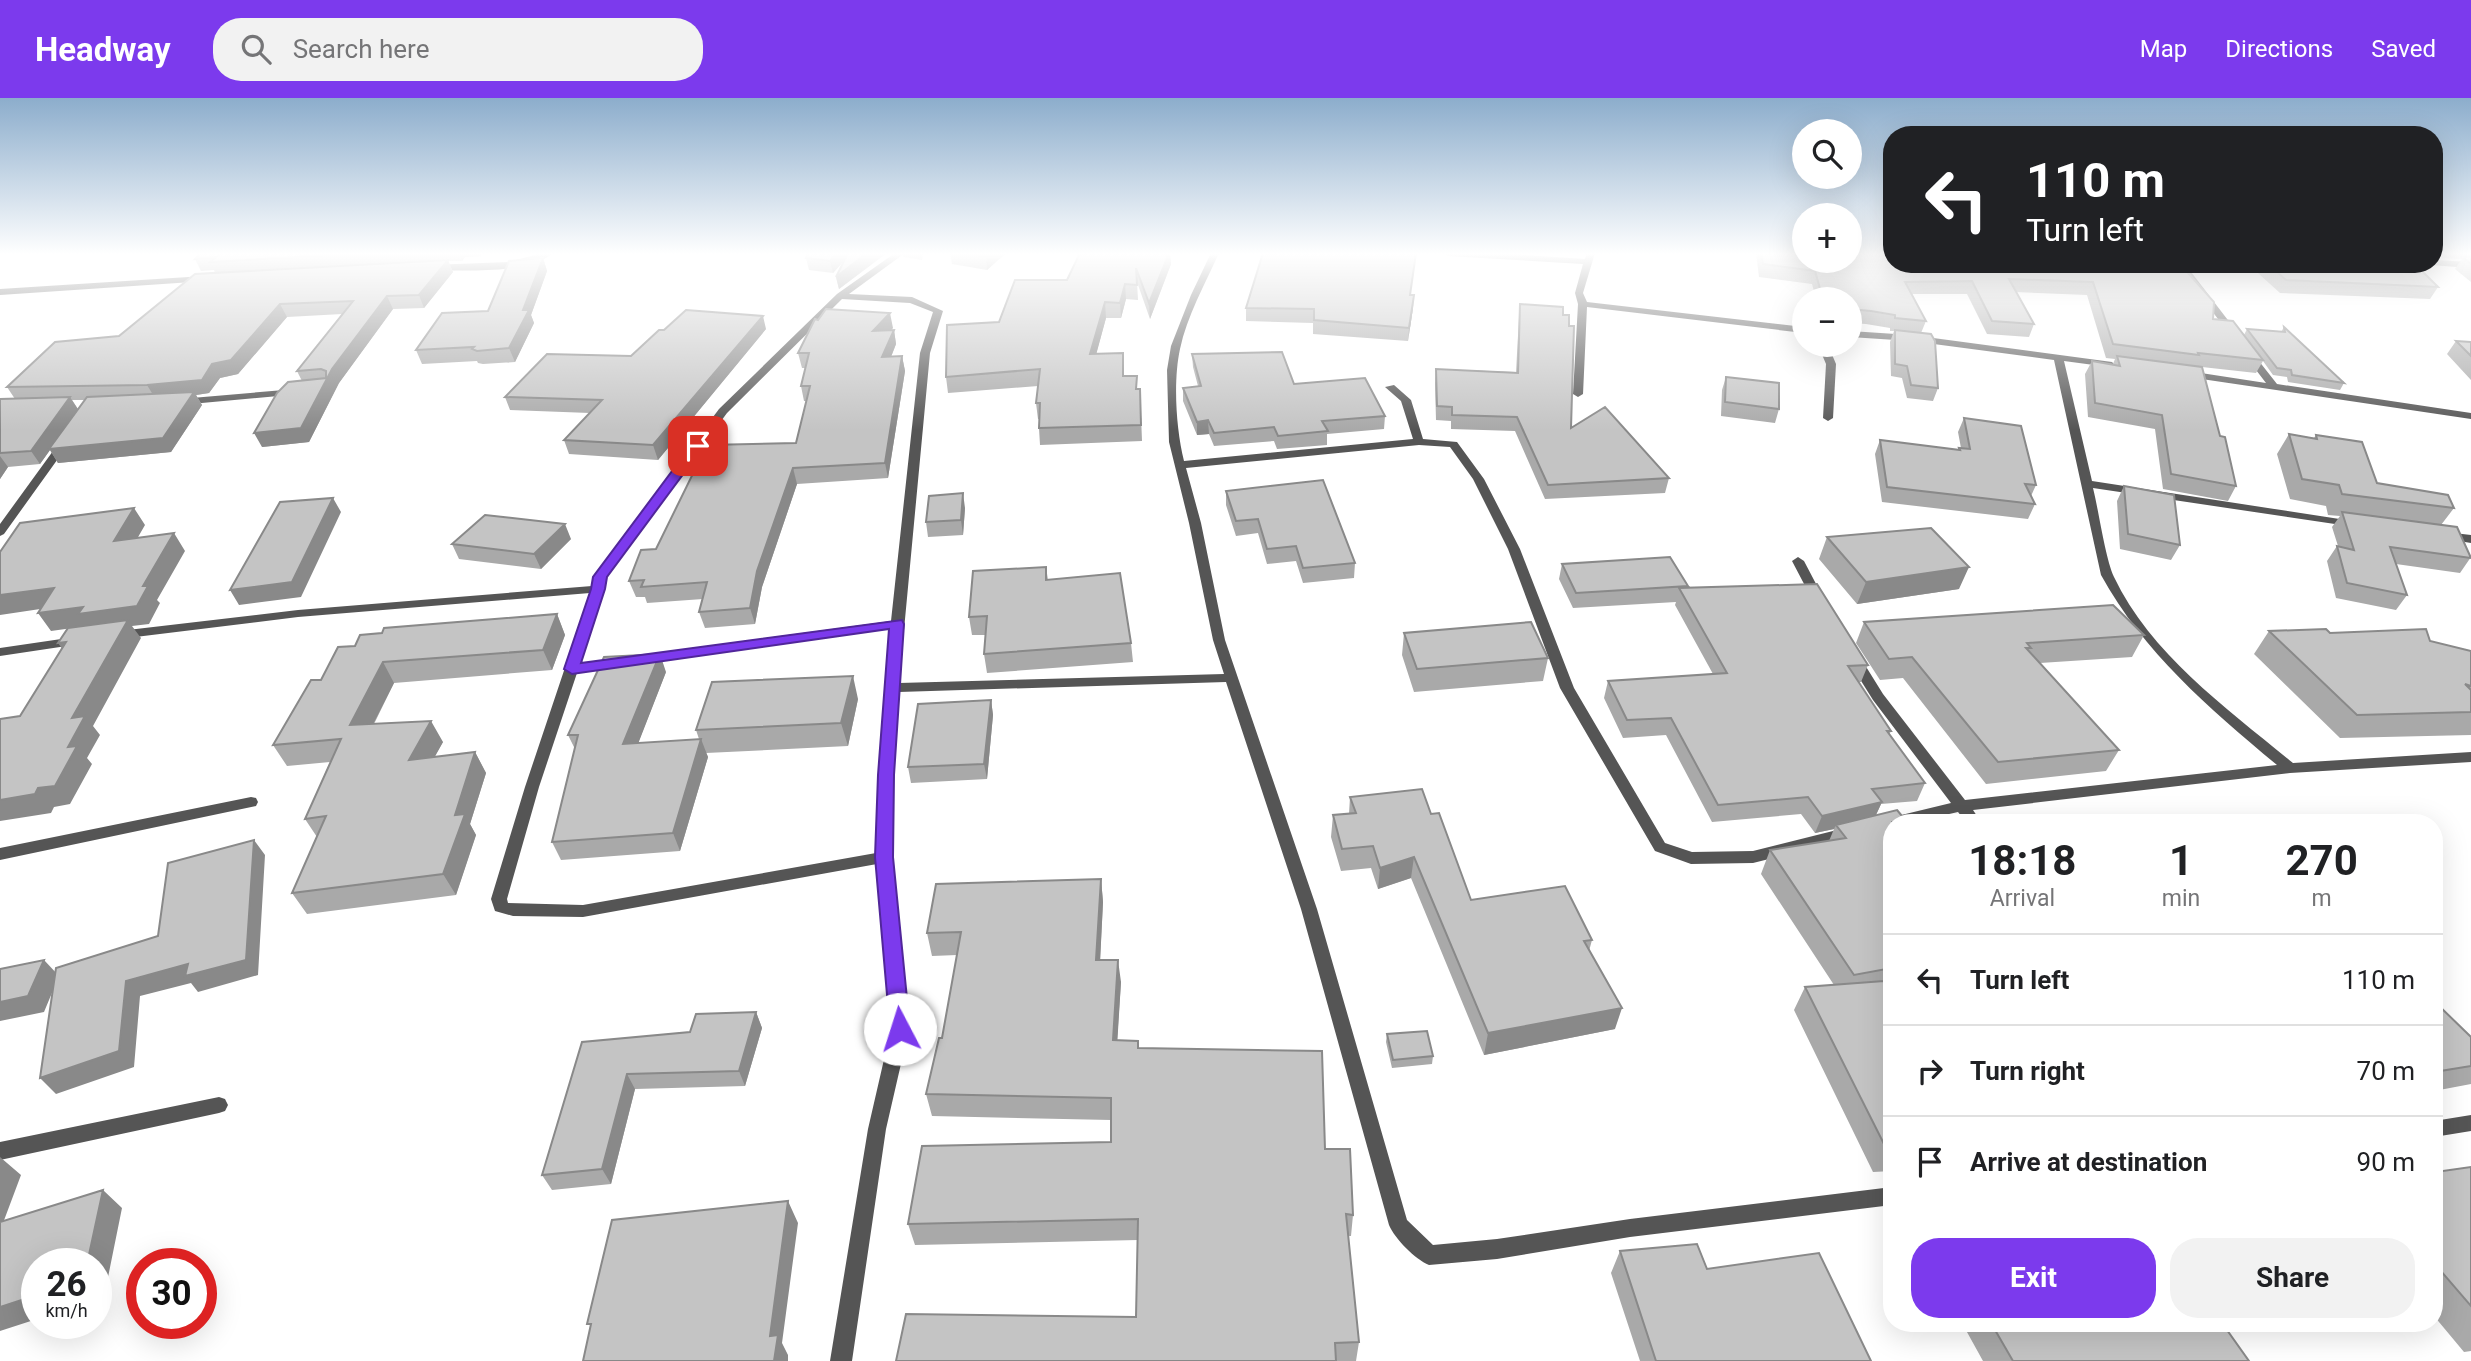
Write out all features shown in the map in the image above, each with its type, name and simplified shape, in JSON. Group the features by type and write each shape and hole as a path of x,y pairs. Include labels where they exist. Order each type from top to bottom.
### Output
{"street":[{"path":"824,312 723,411 600,577 499,899 501,907 513,910 583,911 884,857"},
{"path":"841,1361 877,1129 900,1029 884,857 891,688 925,353 938,312"},
{"path":"1189,312 1176,346 1172,370 1174,442 1195,523 1219,640 1309,909 1399,1225 1429,1255 1497,1249 1630,1228 1883,1197"},
{"path":"1578,394 1583,312"},
{"path":"1650,312 1792,329"},
{"path":"2217,312 2273,385"},
{"path":"1862,335 1911,338 2125,366"},
{"path":"1828,357 1831,364 1828,418"},
{"path":"2057,357 2107,575 2120,602 2195,688 2290,768"},
{"path":"2179,373 2471,416"},
{"path":"1390,387 1406,400 1419,442"},
{"path":"168,403 314,390"},
{"path":"0,533 69,436"},
{"path":"1180,465 1419,442 1453,444 1478,479 1514,549 1567,688 1660,847 1691,859 1753,857 1883,825"},
{"path":"2087,484 2366,526"},
{"path":"2432,534 2471,539"},
{"path":"1798,561 1828,615"},
{"path":"0,652 184,625 377,606 598,589"},
{"path":"572,669 897,624"},
{"path":"1849,650 1878,696 1968,814"},
{"path":"891,688 1230,678"},
{"path":"1928,814 1961,806 2290,768 2471,757"},
{"path":"0,854 251,802"},
{"path":"0,1151 219,1105"},
{"path":"2443,1128 2471,1123"}],"building":[{"path":"148,312 273,312 231,360 212,364 202,380 147,385 7,387 55,342 119,336"},
{"path":"344,312 375,312 332,369 301,428 254,433 277,393 288,382 326,378 326,371 321,369 297,371"},
{"path":"528,312 509,348 477,351 472,349 474,347 416,350 442,313"},
{"path":"684,312 763,316 653,445 564,440 602,400 505,397 547,354 631,356 659,330 664,330"},
{"path":"824,312 890,313 873,331 894,330 882,357 902,356 885,463 793,468 757,571 750,608 699,612 707,582 641,587 644,580 629,581 641,550 656,549 707,445 796,443 810,386 801,386 809,353 798,353 815,319 818,320"},
{"path":"1003,312 1102,312 1090,354 1123,353 1123,376 1137,376 1141,425 1039,428 1040,403 1036,403 1040,369 946,377 947,325 999,322"},
{"path":"1314,312 1411,312 1409,328 1314,320"},
{"path":"1520,312 1563,312 1563,315 1569,315 1569,326 1574,326 1571,428 1605,407 1669,478 1548,485 1517,417 1452,415 1452,407 1437,406 1436,369 1518,373"},
{"path":"1877,312 1921,312 1926,321 1895,318 1895,315"},
{"path":"1987,312 2027,312 2034,324 1992,321"},
{"path":"2103,312 2213,312 2213,319 2233,321 2263,360 2198,353 2199,355 2113,344"},
{"path":"2284,327 2344,383 2292,375 2291,370 2277,368 2247,329 2285,332"},
{"path":"1895,330 1931,334 1935,341 1938,388 1911,385 1907,366 1895,364"},
{"path":"2456,341 2471,342 2471,356"},
{"path":"1282,352 1294,384 1365,378 1385,416 1322,421 1328,431 1278,436 1274,427 1214,433 1208,420 1197,422 1183,388 1201,386 1192,354"},
{"path":"2117,356 2202,367 2220,436 2225,437 2236,486 2171,474 2162,415 2095,403 2092,361 2120,366"},
{"path":"1726,377 1779,383 1779,409 1725,402"},
{"path":"194,392 163,438 49,449 87,397"},
{"path":"70,397 31,451 0,453 0,399"},
{"path":"1964,418 2021,426 2036,485 2025,484 2035,504 1887,487 1880,440 1970,449"},
{"path":"2289,434 2362,442 2377,483 2448,495 2454,508 2342,494 2339,485 2302,479"},
{"path":"1323,480 1355,563 1303,568 1296,546 1267,549 1258,519 1236,521 1226,491"},
{"path":"2124,486 2174,495 2180,545 2128,534"},
{"path":"963,493 961,520 926,522 929,496"},
{"path":"333,498 292,582 230,590 280,502"},
{"path":"134,508 114,541 174,533 143,586 148,586 137,606 78,614 83,607 38,613 54,588 0,595 0,552 20,523"},
{"path":"2342,512 2457,527 2471,558 2390,547 2407,595 2347,583 2337,546 2354,550"},
{"path":"485,515 565,524 534,554 452,544"},
{"path":"1931,528 1969,567 1866,582 1827,537"},
{"path":"1670,557 1688,586 1576,593 1562,564"},
{"path":"1046,567 1046,580 1120,573 1131,643 984,654 987,616 969,617 973,571"},
{"path":"1817,584 1868,665 1848,666 1891,731 1887,731 1925,783 1872,789 1882,802 1822,816 1808,797 1718,805 1671,718 1627,720 1608,681 1727,673 1679,588"},
{"path":"2113,605 2144,635 2027,643 2031,648 2026,648 2119,750 1998,762 1912,657 1889,659 1864,622"},
{"path":"557,614 543,650 383,662 350,725 431,721 409,760 475,752 455,815 465,814 443,874 292,893 326,816 305,819 341,739 273,745 311,680 321,680 338,647 355,646 360,635 382,633 384,628"},
{"path":"128,620 72,718 85,716 68,747 77,746 55,786 38,788 35,794 0,800 0,719 20,716 66,642 58,643 68,628"},
{"path":"1531,622 1548,658 1417,669 1404,633"},
{"path":"2326,629 2330,633 2426,629 2430,641 2471,651 2471,686 2465,684 2471,690 2471,712 2357,715 2269,631"},
{"path":"660,654 623,744 701,739 673,833 552,842 578,735 568,735 604,657"},
{"path":"853,676 841,723 696,730 712,682"},
{"path":"991,700 984,764 908,767 918,704"},
{"path":"1422,789 1431,814 1439,813 1471,900 1565,886 1592,940 1584,941 1622,1008 1488,1033 1414,857 1380,868 1373,846 1342,849 1333,815 1356,813 1350,797"},
{"path":"1897,810 1900,814 1883,814 1883,970 1854,975 1770,850 1846,838 1836,825"},
{"path":"254,840 246,960 185,976 188,964 126,981 119,1051 40,1078 56,968 158,936 168,863"},
{"path":"1101,879 1096,960 1118,960 1113,1040 1138,1041 1138,1048 1322,1051 1325,1149 1350,1149 1353,1215 1346,1214 1359,1342 1335,1343 1336,1361 896,1361 906,1314 1136,1317 1138,1219 908,1224 922,1146 1111,1142 1111,1098 926,1094 939,1038 942,1038 961,932 927,933 936,884"},
{"path":"44,960 28,996 0,1002 0,969"},
{"path":"1883,981 1883,1142 1805,987"},
{"path":"2443,1010 2471,1037 2471,1066 2443,1071"},
{"path":"756,1012 739,1071 627,1074 602,1169 542,1175 582,1042 690,1032 696,1014"},
{"path":"1427,1031 1433,1056 1393,1060 1387,1034"},
{"path":"2471,1167 2471,1306 2443,1273 2443,1171"},
{"path":"103,1190 90,1248 21,1248 21,1300 0,1307 0,1222"},
{"path":"788,1201 770,1336 778,1335 774,1361 583,1361 591,1324 587,1324 612,1220"},
{"path":"1697,1244 1707,1269 1819,1253 1871,1361 1656,1361 1620,1251"},
{"path":"1996,1332 2228,1332 2249,1361 2013,1361"}],"route":[{"path":"698,446 600,577 572,669 897,624 886,775 884,857 900,1029"}]}
